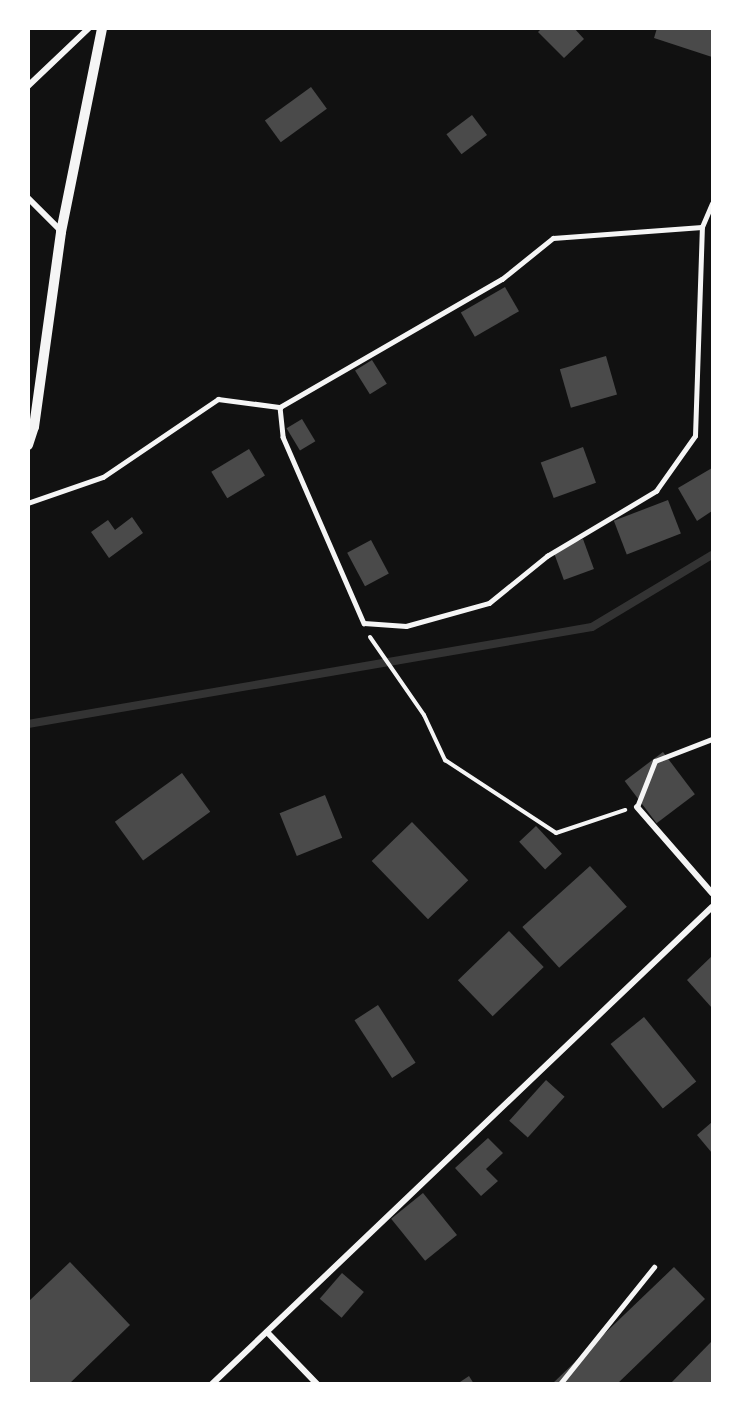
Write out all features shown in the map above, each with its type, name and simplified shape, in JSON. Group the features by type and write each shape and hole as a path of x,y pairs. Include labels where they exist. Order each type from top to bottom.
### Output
{"street":[{"path":"28,86 89,28"},
{"path":"28,445 61,232 102,28"},
{"path":"28,198 61,232"},
{"path":"637,807 712,893"},
{"path":"212,1383 712,907"},
{"path":"267,1332 316,1383"}],"lane":[{"path":"280,407 283,437 364,623 406,626 489,603 547,556 656,491 695,436 702,227 712,204"},
{"path":"28,503 103,477 218,399 280,407 502,279 553,238 702,227"},
{"path":"637,807 655,761 712,739"},
{"path":"560,1383 654,1267"}],"path":[{"path":"371,638 423,715 445,760 556,833 637,807"}],"building":[{"path":"542,28 574,28 584,39 564,58 538,32"},
{"path":"657,28 712,28 712,57 654,38"},
{"path":"311,87 327,109 281,142 265,121"},
{"path":"472,115 487,135 461,154 446,134"},
{"path":"505,287 519,311 475,337 461,312"},
{"path":"606,356 617,394 571,408 560,369"},
{"path":"372,360 387,384 370,394 355,371"},
{"path":"302,419 315,441 300,451 287,428"},
{"path":"583,447 596,483 554,498 541,462"},
{"path":"249,449 265,476 227,498 211,472"},
{"path":"712,468 712,511 697,521 678,488"},
{"path":"668,500 681,534 627,554 614,521"},
{"path":"132,517 143,533 109,558 91,532 108,520 115,530"},
{"path":"583,539 594,569 564,580 553,550"},
{"path":"371,540 389,574 365,586 347,553"},
{"path":"663,752 695,794 657,823 625,781"},
{"path":"182,773 210,812 143,861 115,822"},
{"path":"325,795 342,838 297,856 280,813"},
{"path":"412,822 468,880 428,919 372,861"},
{"path":"536,826 562,854 545,869 519,842"},
{"path":"590,866 627,907 559,968 522,927"},
{"path":"509,931 544,967 493,1016 458,980"},
{"path":"712,956 712,1008 687,980"},
{"path":"378,1005 416,1063 392,1078 355,1020"},
{"path":"644,1017 696,1082 663,1109 611,1044"},
{"path":"546,1080 565,1097 528,1138 509,1121"},
{"path":"712,1122 712,1153 697,1135"},
{"path":"488,1138 503,1153 486,1169 498,1181 481,1196 455,1168"},
{"path":"423,1193 457,1235 425,1261 391,1219"},
{"path":"70,1262 130,1325 69,1384 28,1384 28,1302"},
{"path":"674,1267 705,1299 617,1384 552,1384"},
{"path":"342,1273 364,1292 342,1318 320,1299"},
{"path":"712,1341 712,1384 670,1384"},
{"path":"469,1376 474,1384 457,1384"}],"waterway":[{"path":"28,724 592,627 712,555"}]}
